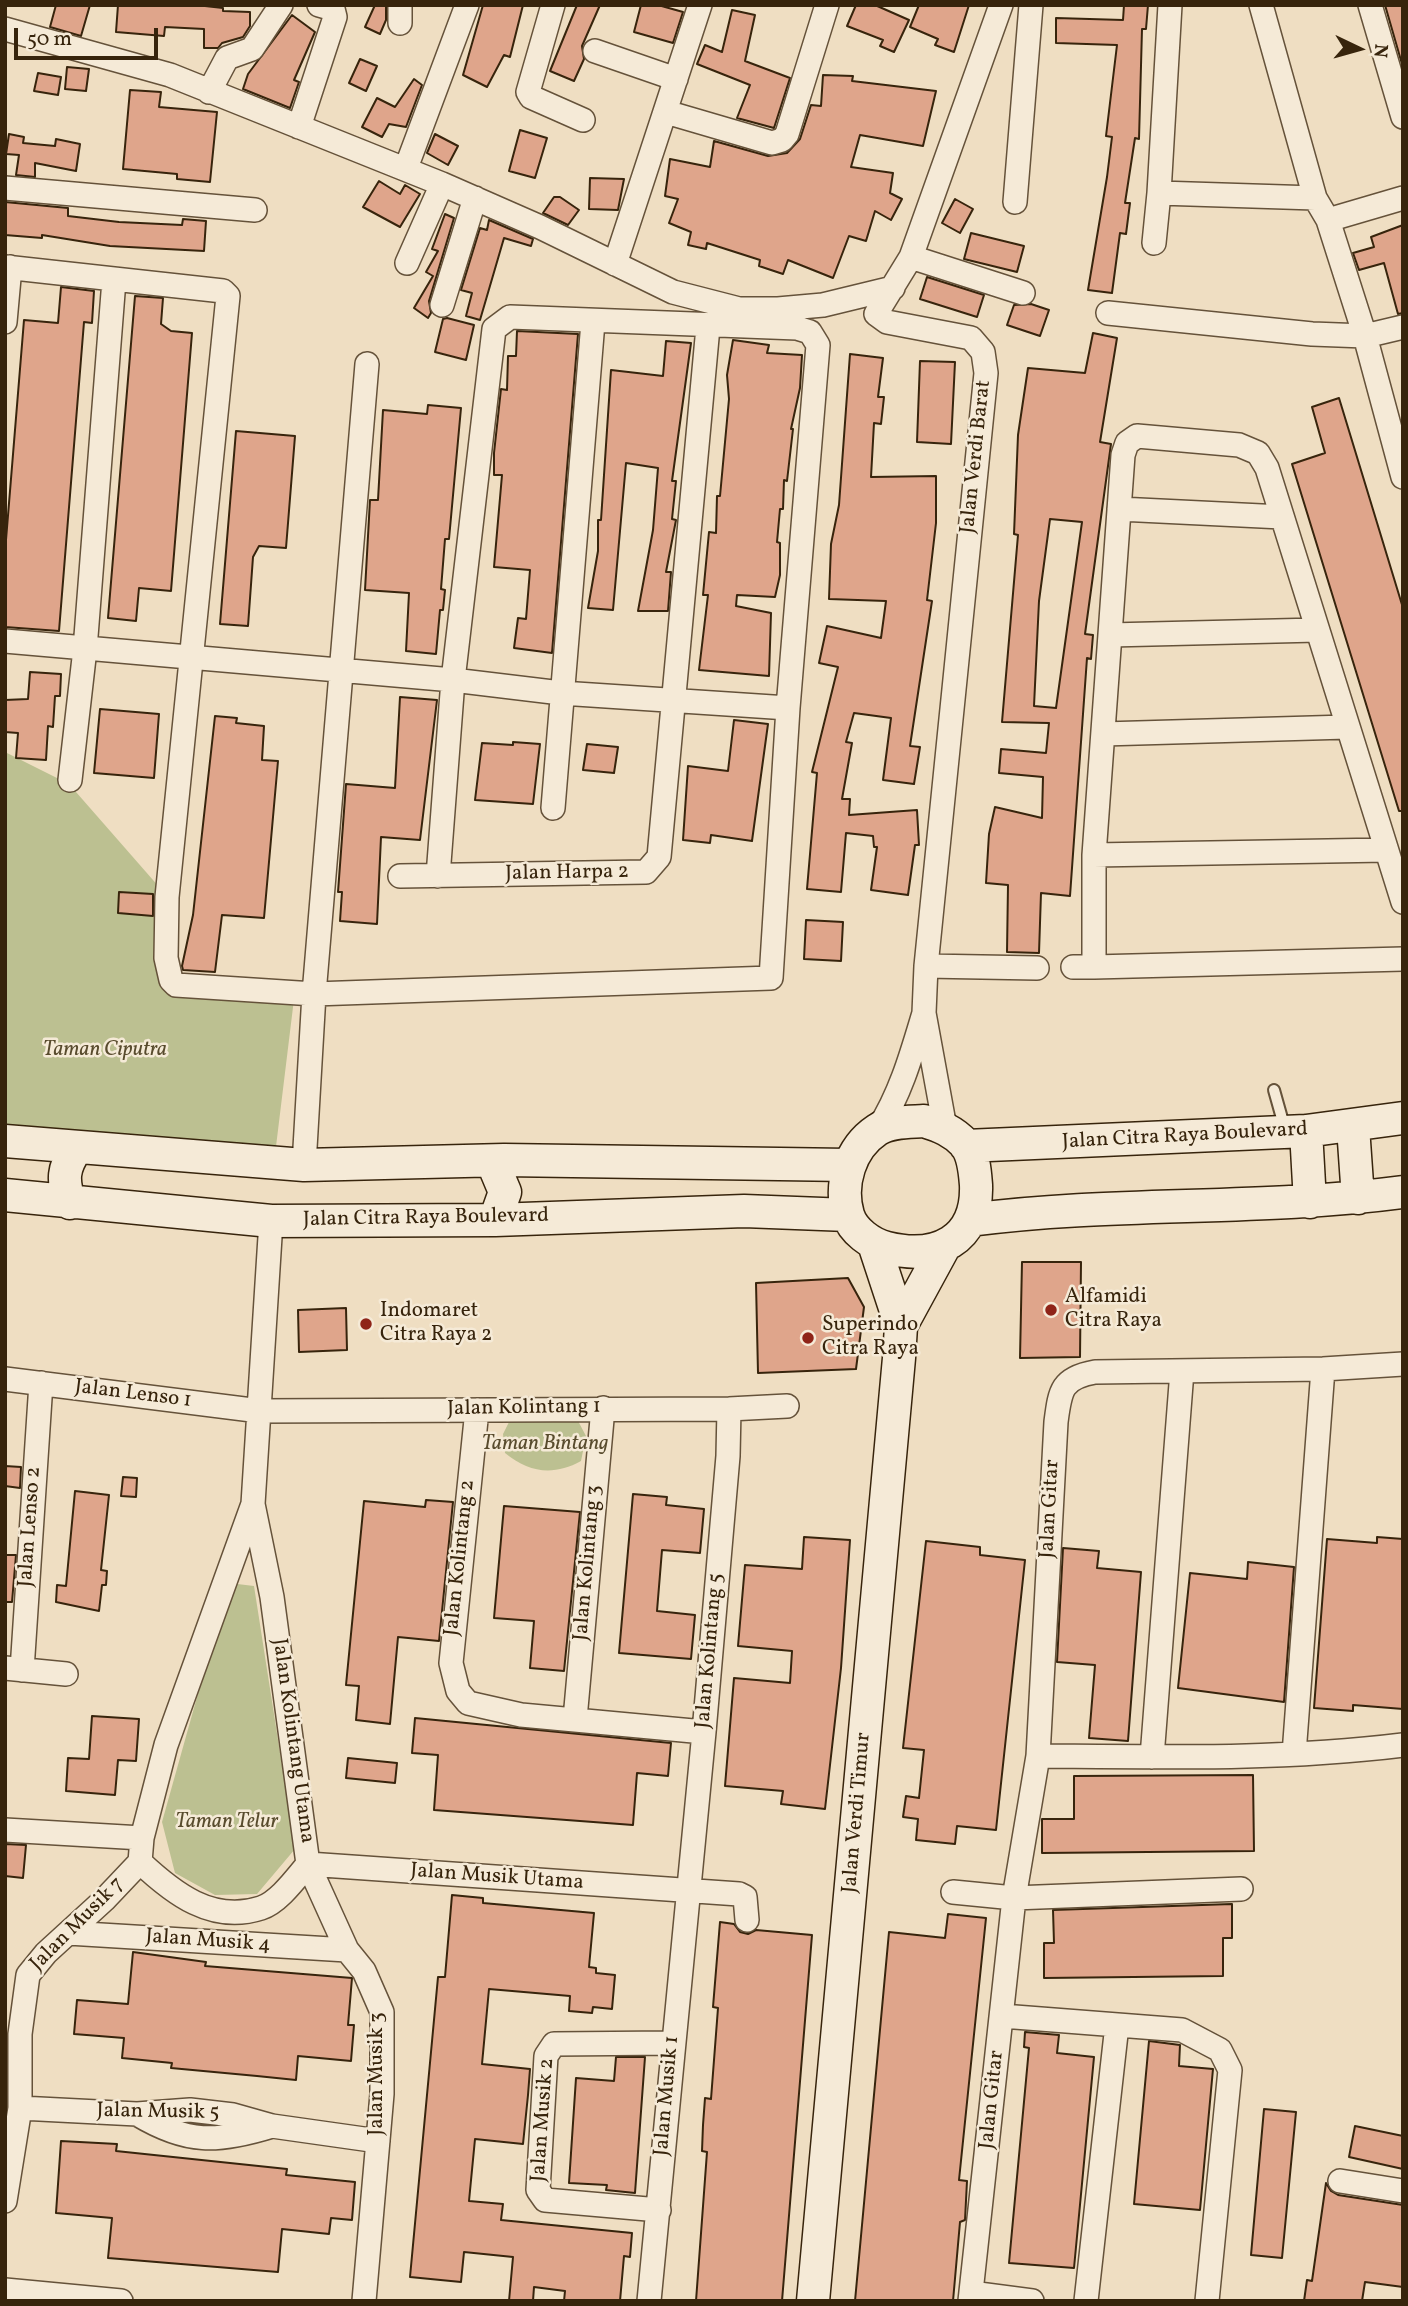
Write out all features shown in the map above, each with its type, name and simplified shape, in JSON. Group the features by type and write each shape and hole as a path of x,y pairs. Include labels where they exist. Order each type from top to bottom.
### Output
{"main road":[{"name":"Jalan Citra Raya Boulevard","path":"956,1137 1296,1131 1353,1127 1403,1118"},
{"path":"924,1121 956,1137 975,1169 976,1194 970,1220 959,1237 944,1247 918,1253 874,1244 857,1231 848,1215 848,1165 860,1146 878,1129 901,1122 924,1121"},
{"path":"1353,1127 1358,1198"},
{"path":"1296,1131 1310,1202"},
{"path":"5,1141 76,1149 304,1165 339,1162 492,1161 848,1165"},
{"path":"70,1203 64,1176 66,1164 76,1149"},
{"path":"492,1161 505,1192 495,1220"},
{"path":"970,1220 1049,1210 1310,1202 1403,1192"},
{"name":"Jalan Citra Raya Boulevard","path":"5,1195 271,1221 495,1220 744,1211 848,1215"},
{"name":"Jalan Verdi Timur","path":"813,2301 901,1326 874,1244"},
{"name":"Jalan Verdi Timur","path":"901,1326 944,1247"}],"street":[{"path":"209,92 227,58 252,49 281,5"},
{"path":"299,127 335,17 333,9 319,5"},
{"path":"406,168 467,5"},
{"path":"553,5 528,92 531,97 583,120"},
{"path":"615,264 700,5"},
{"path":"666,112 772,143 782,140 787,134 827,5"},
{"name":"Jalan Verdi Barat","path":"878,1129 891,1109 924,1013 926,966 985,373 982,352 971,338 880,320 876,314 911,257 1002,5"},
{"path":"1015,202 1031,5"},
{"path":"1154,243 1170,5"},
{"path":"1261,5 1315,198 1328,220 1398,444 1403,477"},
{"path":"1370,5 1403,117"},
{"path":"5,29 157,71 406,168 673,292 739,309 778,309 823,305 893,288"},
{"path":"595,51 676,79"},
{"path":"407,263 442,184"},
{"path":"5,188 255,210"},
{"path":"1159,193 1315,198"},
{"path":"442,305 475,198"},
{"path":"1328,220 1403,198"},
{"path":"911,257 1023,293"},
{"path":"5,322 8,267 223,291 228,296 167,897 166,958 171,980 176,985 314,994 771,978 788,708 818,345 810,332 797,328 708,327 509,317 494,329 453,680 438,876"},
{"path":"70,780 85,649 114,280"},
{"path":"1108,313 1365,336 1403,327"},
{"path":"553,808 593,322"},
{"name":"Jalan Harpa 2","path":"400,876 646,872 659,858 708,327"},
{"path":"304,1165 314,994 367,364"},
{"path":"1403,902 1267,468 1258,453 1239,444 1138,436 1127,443 1124,454 1083,967 1403,958"},
{"path":"1119,509 1282,517"},
{"path":"1110,635 1317,630"},
{"path":"5,642 340,673 453,680 561,693 788,708"},
{"path":"1103,734 1347,726"},
{"path":"1094,855 1386,849"},
{"path":"926,966 1037,968"},
{"name":"Jalan Verdi Barat","path":"924,1013 956,1137"},
{"name":"Jalan Kolintang Utama","path":"253,1504 272,1597 308,1864 283,1892 262,1908 232,1911 200,1908 167,1888 140,1862 142,1838 166,1745 253,1504 271,1221"},
{"name":"Jalan Gitar","path":"971,2297 1014,1898 1038,1756 1056,1422 1063,1387 1074,1376 1095,1372 1323,1369 1403,1364"},
{"path":"1294,1754 1323,1369"},
{"path":"1152,1757 1182,1371"},
{"name":"Jalan Lenso 1","path":"5,1379 260,1411"},
{"name":"Jalan Lenso 2","path":"41,1383 13,1669 66,1674"},
{"name":"Jalan Kolintang 1","path":"260,1411 729,1409 787,1406"},
{"name":"Jalan Kolintang 3","path":"575,1719 604,1408"},
{"name":"Jalan Kolintang 5","path":"687,1892 728,1456 729,1409"},
{"name":"Jalan Kolintang 2","path":"477,1410 451,1663 458,1691 468,1703 521,1714 575,1719"},
{"path":"575,1719 704,1732"},
{"path":"1038,1756 1294,1754 1403,1745"},
{"path":"5,1830 142,1838"},
{"name":"Jalan Musik 7","path":"5,2201 20,2108 20,2034 28,1975 46,1953 140,1862"},
{"name":"Jalan Musik Utama","path":"308,1864 745,1897 747,1920"},
{"name":"Jalan Musik 3","path":"308,1864 347,1950 364,1971 382,2012 382,2094 364,2301"},
{"path":"953,1892 1014,1898 1241,1889"},
{"name":"Jalan Musik 1","path":"649,2301 687,1892"},
{"name":"Jalan Musik 4","path":"68,1933 347,1950"},
{"path":"1002,2016 1182,2030 1220,2050 1230,2070 1207,2301"},
{"path":"1086,2301 1117,2025"},
{"name":"Jalan Musik 2","path":"659,2210 545,2200 540,2196 538,2190 546,2056 554,2044 672,2043"},
{"name":"Jalan Musik 5","path":"20,2108 137,2114 190,2110 233,2115 272,2126 378,2141"},
{"path":"1340,2181 1403,2191"},
{"path":"5,2290 121,2301"},
{"path":"971,2297 1032,2301"}],"lane":[{"path":"1274,1090 1296,1131"}],"green space":[{"name":"Taman Ciputra","path":"5,752 69,784 167,896 181,987 294,999 273,1171 5,1141"},
{"name":"Taman Bintang","path":"577,1419 586,1436 581,1461 571,1466 542,1470 523,1465 505,1453 503,1434 510,1420"},
{"name":"Taman Telur","path":"229,1583 254,1586 295,1849 257,1894 215,1895 175,1873 162,1822"}],"building":[{"path":"56,5 90,5 81,36 50,27"},
{"path":"118,5 196,5 223,8 223,11 250,12 250,26 243,37 222,43 218,48 204,48 204,29 165,27 164,36 116,32"},
{"path":"375,5 386,5 386,20 380,34 365,27"},
{"path":"483,5 523,5 510,57 504,55 487,87 463,75"},
{"path":"577,5 600,5 582,46 584,59 574,81 550,71"},
{"path":"641,5 658,5 683,12 673,43 634,32"},
{"path":"856,5 875,5 909,20 894,52 880,46 883,40 847,26"},
{"path":"919,5 969,5 954,52 935,45 938,39 910,27"},
{"path":"1124,5 1148,5 1146,29 1142,29 1139,139 1135,138 1125,203 1130,203 1126,234 1120,233 1112,293 1088,290 1112,137 1106,136 1117,45 1056,43 1056,18 1123,20"},
{"path":"1385,5 1403,5 1403,64 1402,64"},
{"path":"732,10 755,15 745,61 790,78 774,128 737,118 750,85 697,64 705,45 722,52"},
{"path":"292,15 315,32 294,80 299,82 290,108 243,89 248,74"},
{"path":"360,59 377,66 366,91 349,83"},
{"path":"67,67 89,69 86,91 65,89"},
{"path":"38,73 61,77 58,95 34,91"},
{"path":"823,75 853,76 852,81 936,91 923,146 860,135 851,167 893,173 890,193 902,199 891,220 875,211 866,241 849,236 833,278 788,260 783,274 759,266 760,260 707,243 706,249 688,245 691,232 669,223 678,199 665,196 670,159 710,167 714,141 768,156 787,153 800,139 811,105 821,106"},
{"path":"414,79 422,85 406,127 389,124 382,137 362,127 377,98 395,107"},
{"path":"130,90 161,92 159,107 217,112 210,182 177,179 177,174 123,169"},
{"path":"520,130 547,138 535,178 509,171"},
{"path":"9,134 24,137 23,143 55,146 56,139 80,144 76,171 35,163 35,177 16,175 19,155 6,154"},
{"path":"435,134 458,146 448,165 427,153"},
{"path":"590,178 624,179 618,210 589,209"},
{"path":"379,181 400,194 405,185 420,194 400,227 363,207"},
{"path":"554,197 560,197 579,210 568,225 543,213"},
{"path":"955,199 973,209 960,233 942,223"},
{"path":"5,202 68,208 68,216 119,222 182,225 183,219 206,221 204,251 110,246 42,235 42,238 5,235"},
{"path":"445,214 454,218 429,301 431,313 428,318 414,308 433,276 426,272 438,251 432,249"},
{"path":"489,220 533,239 531,246 504,238 480,320 466,316 472,293 461,290 480,228 487,230"},
{"path":"1403,225 1403,313 1398,314 1384,263 1359,270 1353,253 1374,247 1371,237"},
{"path":"971,233 1024,246 1017,272 964,259"},
{"path":"927,277 984,295 977,317 920,299"},
{"path":"61,287 94,291 92,323 84,322 59,631 5,627 5,552 24,320 58,323"},
{"path":"135,296 163,298 161,324 171,331 192,333 171,591 139,588 136,621 108,618"},
{"path":"1031,304 1049,310 1040,336 1007,325 1014,305"},
{"path":"443,319 474,325 466,360 435,352"},
{"path":"517,331 578,334 552,653 514,648 518,618 526,619 530,570 494,567 502,475 494,475 494,453 501,389 507,390 508,356 516,356"},
{"path":"1093,333 1117,338 1100,442 1111,444 1085,634 1093,635 1091,659 1087,658 1070,896 1041,893 1039,953 1007,952 1008,885 986,883 989,834 995,807 1042,818 1043,777 999,773 1001,749 1046,753 1049,723 1002,722 1018,535 1014,534 1018,435 1028,368 1085,373","holes":["1050,519 1082,522 1056,708 1034,706 1039,601"]},
{"path":"733,340 769,345 767,353 802,355 800,388 791,429 787,481 784,480 783,509 780,509 777,542 780,543 780,575 775,597 737,595 736,606 771,613 769,676 699,670 708,595 703,595 709,532 716,533 717,496 720,496 729,399 727,375"},
{"path":"666,341 691,343 672,481 676,481 672,519 676,520 666,572 671,572 668,611 638,611 653,530 658,468 626,463 613,610 588,608 598,551 598,520 601,520 611,370 663,376"},
{"path":"850,354 883,358 878,397 884,397 881,424 874,423 871,477 936,476 936,523 927,600 932,601 910,746 920,747 914,784 883,780 891,718 854,713 846,742 852,743 842,799 850,799 849,815 917,810 919,845 915,845 908,895 871,890 877,847 874,847 873,836 846,833 841,892 807,889 817,773 812,772 838,667 819,663 827,626 881,638 886,601 829,599 831,544 839,505"},
{"path":"920,361 955,362 951,444 917,442"},
{"path":"1339,398 1403,608 1403,811 1399,811 1292,464 1325,453 1312,407"},
{"path":"428,405 461,408 449,539 445,539 441,589 445,590 443,610 440,610 436,654 406,651 409,593 365,590 370,500 378,500 383,410 427,414"},
{"path":"236,431 295,436 286,548 259,546 253,557 248,626 220,624"},
{"path":"30,672 61,674 60,696 55,696 53,727 48,726 46,760 16,758 18,733 5,732 5,700 28,699"},
{"path":"400,697 437,700 420,840 381,837 377,924 340,921 342,892 338,892 346,784 395,788"},
{"path":"100,709 159,714 154,778 94,773"},
{"path":"215,716 237,718 236,723 264,726 262,760 278,761 264,918 222,915 215,972 183,970 193,915"},
{"path":"734,720 768,724 752,841 711,835 710,843 683,840 688,766 728,771"},
{"path":"513,742 540,744 533,804 475,800 482,743 513,745"},
{"path":"587,744 618,747 614,773 583,770"},
{"path":"119,892 153,894 153,916 118,913"},
{"path":"806,920 843,922 841,961 804,959"},
{"name":"Alfamidi Citra Raya","path":"1022,1262 1081,1262 1080,1357 1020,1358"},
{"name":"Superindo Citra Raya","path":"848,1278 864,1307 856,1369 758,1373 756,1283"},
{"path":"346,1308 347,1350 299,1352 298,1310"},
{"path":"5,1466 21,1467 20,1488 5,1486"},
{"path":"123,1477 137,1478 136,1497 121,1496"},
{"path":"75,1491 109,1495 101,1570 107,1571 106,1585 102,1585 99,1611 56,1602 57,1585 66,1586"},
{"path":"633,1494 667,1497 666,1505 704,1509 700,1553 662,1550 657,1611 695,1615 691,1659 619,1653"},
{"path":"426,1500 453,1502 439,1641 398,1637 390,1724 356,1720 359,1686 346,1685 364,1501 425,1507"},
{"path":"504,1506 580,1512 564,1671 530,1668 534,1621 494,1618"},
{"path":"804,1537 850,1540 841,1668 825,1809 781,1804 783,1791 725,1786 734,1678 790,1683 792,1651 738,1646 745,1565 802,1569"},
{"path":"1377,1537 1403,1539 1403,1709 1353,1705 1353,1711 1314,1708 1327,1539 1377,1543"},
{"path":"926,1541 980,1547 980,1555 1025,1560 996,1830 957,1826 955,1844 916,1840 918,1819 903,1817 906,1796 919,1798 924,1750 903,1748"},
{"path":"1063,1548 1099,1551 1097,1568 1141,1572 1128,1741 1089,1738 1095,1665 1057,1662"},
{"path":"5,1555 16,1555 12,1602 5,1602"},
{"path":"1248,1562 1294,1567 1284,1702 1178,1688 1190,1573 1247,1579"},
{"path":"92,1716 139,1719 136,1761 118,1760 115,1795 66,1791 68,1758 89,1759"},
{"path":"415,1718 671,1743 668,1776 637,1773 633,1825 434,1810 438,1755 412,1753"},
{"path":"348,1758 397,1763 395,1783 346,1778"},
{"path":"1253,1775 1254,1851 1042,1853 1042,1819 1074,1819 1074,1776"},
{"path":"5,1844 26,1845 23,1878 5,1876"},
{"path":"452,1895 483,1898 483,1903 594,1913 589,1967 596,1968 596,1973 615,1975 612,2009 593,2007 592,2013 569,2011 570,1996 489,1989 482,2064 530,2069 528,2095 523,2144 475,2139 469,2201 503,2204 501,2220 632,2233 630,2257 624,2256 620,2301 564,2301 565,2291 534,2287 533,2301 509,2301 513,2257 464,2252 461,2282 410,2277 438,1977 445,1977"},
{"path":"1232,1904 1232,1938 1223,1938 1223,1976 1044,1978 1044,1943 1054,1943 1053,1910"},
{"path":"948,1914 986,1918 959,2180 967,2181 965,2220 960,2222 953,2301 855,2301 889,1932 945,1938"},
{"path":"720,1922 734,1924 740,1932 748,1934 756,1930 812,1935 782,2301 696,2301 707,2152 702,2151 703,2125 705,2098 711,2099 718,2008 713,2007"},
{"path":"133,1952 206,1962 205,1966 352,1978 348,2025 354,2025 351,2061 298,2056 296,2080 171,2068 172,2063 122,2058 124,2038 74,2034 77,2000 128,2004"},
{"path":"1025,2032 1059,2035 1057,2053 1094,2057 1074,2268 1009,2263 1029,2048 1024,2047"},
{"path":"1149,2041 1180,2045 1179,2066 1213,2069 1200,2210 1134,2204"},
{"path":"616,2057 645,2057 635,2193 606,2190 607,2185 569,2183 576,2078 614,2081"},
{"path":"1264,2109 1296,2112 1282,2258 1251,2255"},
{"path":"1355,2126 1403,2136 1403,2169 1349,2157"},
{"path":"61,2141 117,2144 116,2151 287,2169 286,2175 355,2182 352,2220 331,2218 329,2234 282,2229 278,2272 108,2258 112,2218 56,2213"},
{"path":"1326,2183 1331,2191 1338,2195 1403,2205 1403,2287 1365,2282 1362,2301 1304,2301 1307,2280 1312,2281"}],"place":[{"name":"Alfamidi Citra Raya","path":"1051,1310"},
{"name":"Indomaret Citra Raya 2","path":"366,1324"},
{"name":"Superindo Citra Raya","path":"808,1338"}]}
